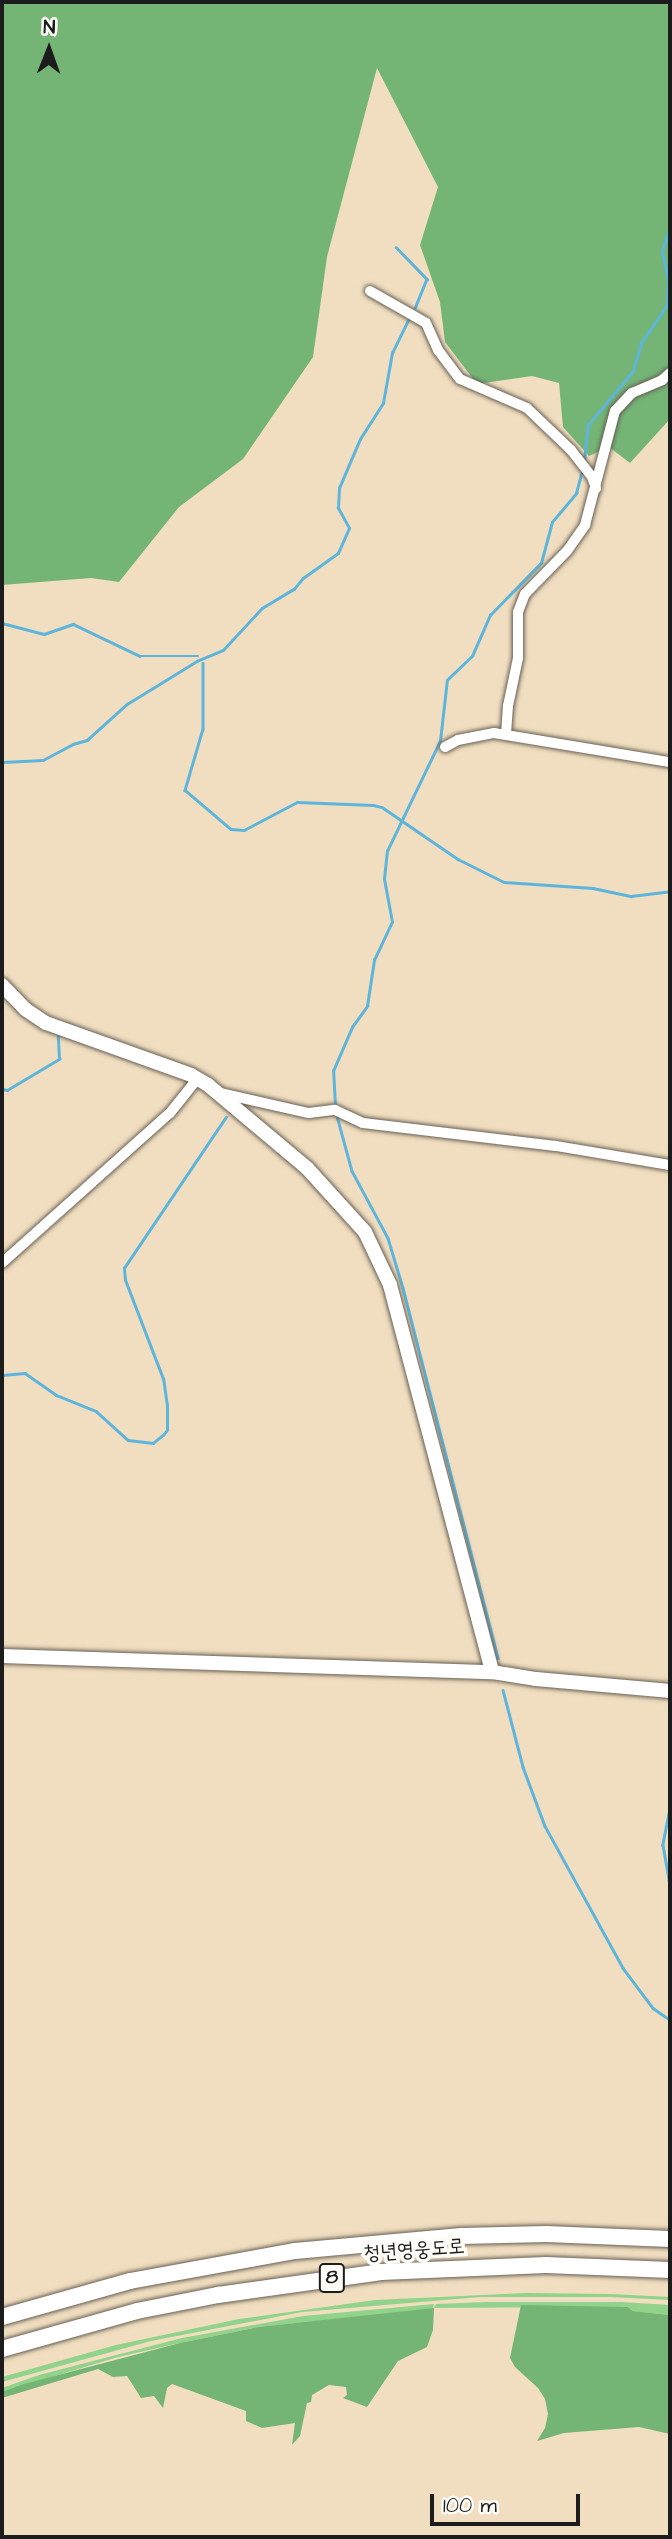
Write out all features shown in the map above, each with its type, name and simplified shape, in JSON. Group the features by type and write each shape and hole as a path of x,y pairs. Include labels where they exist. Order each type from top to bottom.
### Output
{"highway":[{"name":"청년영웅도로","path":"2,2317 130,2281 188,2269 366,2242 546,2234 670,2239"},
{"name":"청년영웅도로","path":"2,2349 136,2311 204,2297 381,2272 546,2265 670,2270"}],"main road":[{"path":"2,985 25,1009 46,1023 198,1078 220,1093 327,1188 365,1232 381,1264 393,1299 492,1672"},
{"path":"2,1656 492,1672 670,1692"}],"street":[{"path":"370,290 426,323 438,350 460,379 527,408 584,465 596,488"},
{"path":"506,734 508,706 518,658 518,612 525,594 576,540 585,525 615,411 632,393 662,380 670,373"},
{"path":"445,747 475,736 506,734 670,762"},
{"path":"2,1264 170,1113 198,1078"},
{"path":"220,1093 309,1113 335,1110 363,1123 556,1146 670,1165"}],"green space":[{"path":"2,2 670,2 670,419 630,463 609,447 589,456 563,427 559,383 532,376 477,384 445,342 440,302 420,245 438,187 377,68 327,257 313,357 243,459 179,507 119,582 91,578 2,585"},
{"path":"526,2293 611,2294 670,2297 670,2300 480,2297 302,2312 151,2341 2,2382 2,2377 116,2345 239,2319 375,2300"},
{"path":"621,2302 670,2305 670,2315 633,2311 628,2307 434,2308 436,2304"},
{"path":"434,2304 433,2309 258,2327 118,2357 2,2392 2,2388 39,2375 182,2338 303,2316"},
{"path":"521,2305 628,2307 633,2311 670,2315 670,2434 639,2427 564,2433 537,2441 545,2428 548,2414 545,2399 510,2358"},
{"path":"434,2308 433,2330 427,2347 398,2361 367,2407 343,2398 347,2395 346,2387 329,2385 312,2395 311,2402 307,2403 300,2436 292,2445 295,2423 262,2428 246,2421 246,2411 172,2384 167,2388 163,2408 154,2396 141,2398 127,2376 113,2377 98,2369 2,2398 2,2392 24,2384 180,2343 258,2327"}],"waterway":[{"path":"670,152 670,173"},
{"path":"584,461 588,425 633,371 641,343 667,305 668,280 662,251 670,226"},
{"path":"396,247 427,279 415,308"},
{"path":"2,762 43,760 73,744 87,740 127,704 197,661 223,650 262,608 294,589 303,578 338,553 349,528 338,508 339,488 360,439 383,403 392,353 409,318"},
{"path":"335,1106 333,1071 352,1027 367,1006 374,960 392,922 384,879 387,851 440,741 447,680 472,656 490,615 541,563 552,522 576,493 582,471"},
{"path":"2,623 44,634 73,624 140,656 198,656"},
{"path":"203,663 203,729 185,790 231,829 244,830 297,802 373,805 382,807 458,859 504,882 593,888 631,896 670,891"},
{"path":"2,1089 7,1090 59,1059 58,1037"},
{"path":"337,1116 352,1171 388,1238 403,1288 498,1658"},
{"path":"2,1375 25,1373 56,1395 96,1411 128,1440 153,1443 163,1435 167,1430 163,1379 125,1280 124,1268 226,1117"},
{"path":"503,1690 523,1767 545,1826 623,1968 653,2008 670,2020"},
{"path":"670,1808 663,1845 670,1883"}]}
